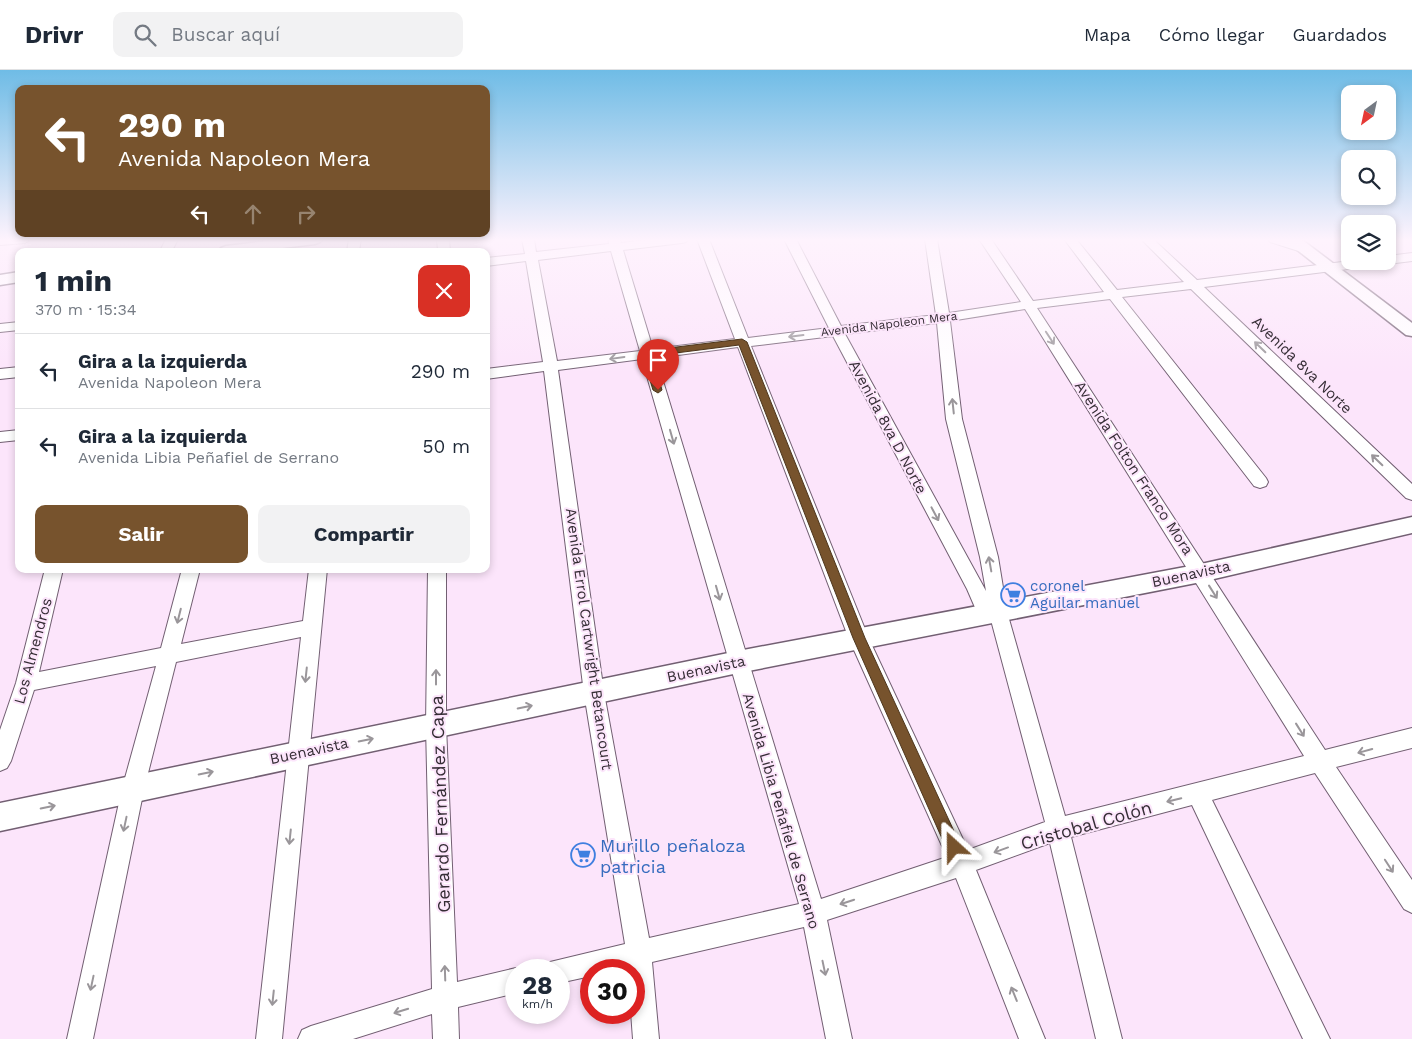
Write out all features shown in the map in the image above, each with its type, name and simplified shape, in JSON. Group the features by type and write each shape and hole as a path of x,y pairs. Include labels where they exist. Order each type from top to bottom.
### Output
{"street":[{"name":"Avenida Errol Cartwright Betancourt","path":"536,284 551,367 594,693 639,953 646,1039"},
{"name":"Avenida Libia Peñafiel de Serrano","path":"627,284 812,913 840,1039"},
{"path":"720,284 859,638 962,864 1032,1039"},
{"name":"Avenida 8va D Norte","path":"813,284 992,613"},
{"path":"938,284 944,318 954,418 989,557 992,613 1058,829 1109,1039"},
{"name":"Avenida Folton Franco Mora","path":"1015,284 1321,763 1412,901"},
{"path":"1106,284 1260,482"},
{"name":"Avenida Napoleon Mera","path":"490,374 944,318 1029,305 1194,284"},
{"name":"Avenida 8va Norte","path":"1196,284 1412,494"},
{"path":"1352,284 1412,331"},
{"path":"0,328 15,326"},
{"path":"0,374 15,372"},
{"path":"0,438 15,436"},
{"name":"Buenavista","path":"0,817 738,662 1201,573 1412,525"},
{"name":"Los Almendros","path":"0,761 26,683 53,573"},
{"path":"80,1039 133,789 190,573"},
{"path":"269,1039 318,573"},
{"name":"Gerardo Fernández Capa","path":"437,573 436,726 446,1039"},
{"path":"26,683 312,627"},
{"name":"Cristobal Colón","path":"570,969 812,913 962,864 1058,829 1321,763 1412,738"},
{"path":"1198,794 1317,1039"},
{"path":"311,1039 446,997 505,984"}],"place":[{"name":"coronel Aguilar manuel","path":"1013,595"},
{"name":"Murillo peñaloza patricia","path":"583,855"}],"route":[{"path":"658,390 647,354 742,342 859,638 954,847"}]}
